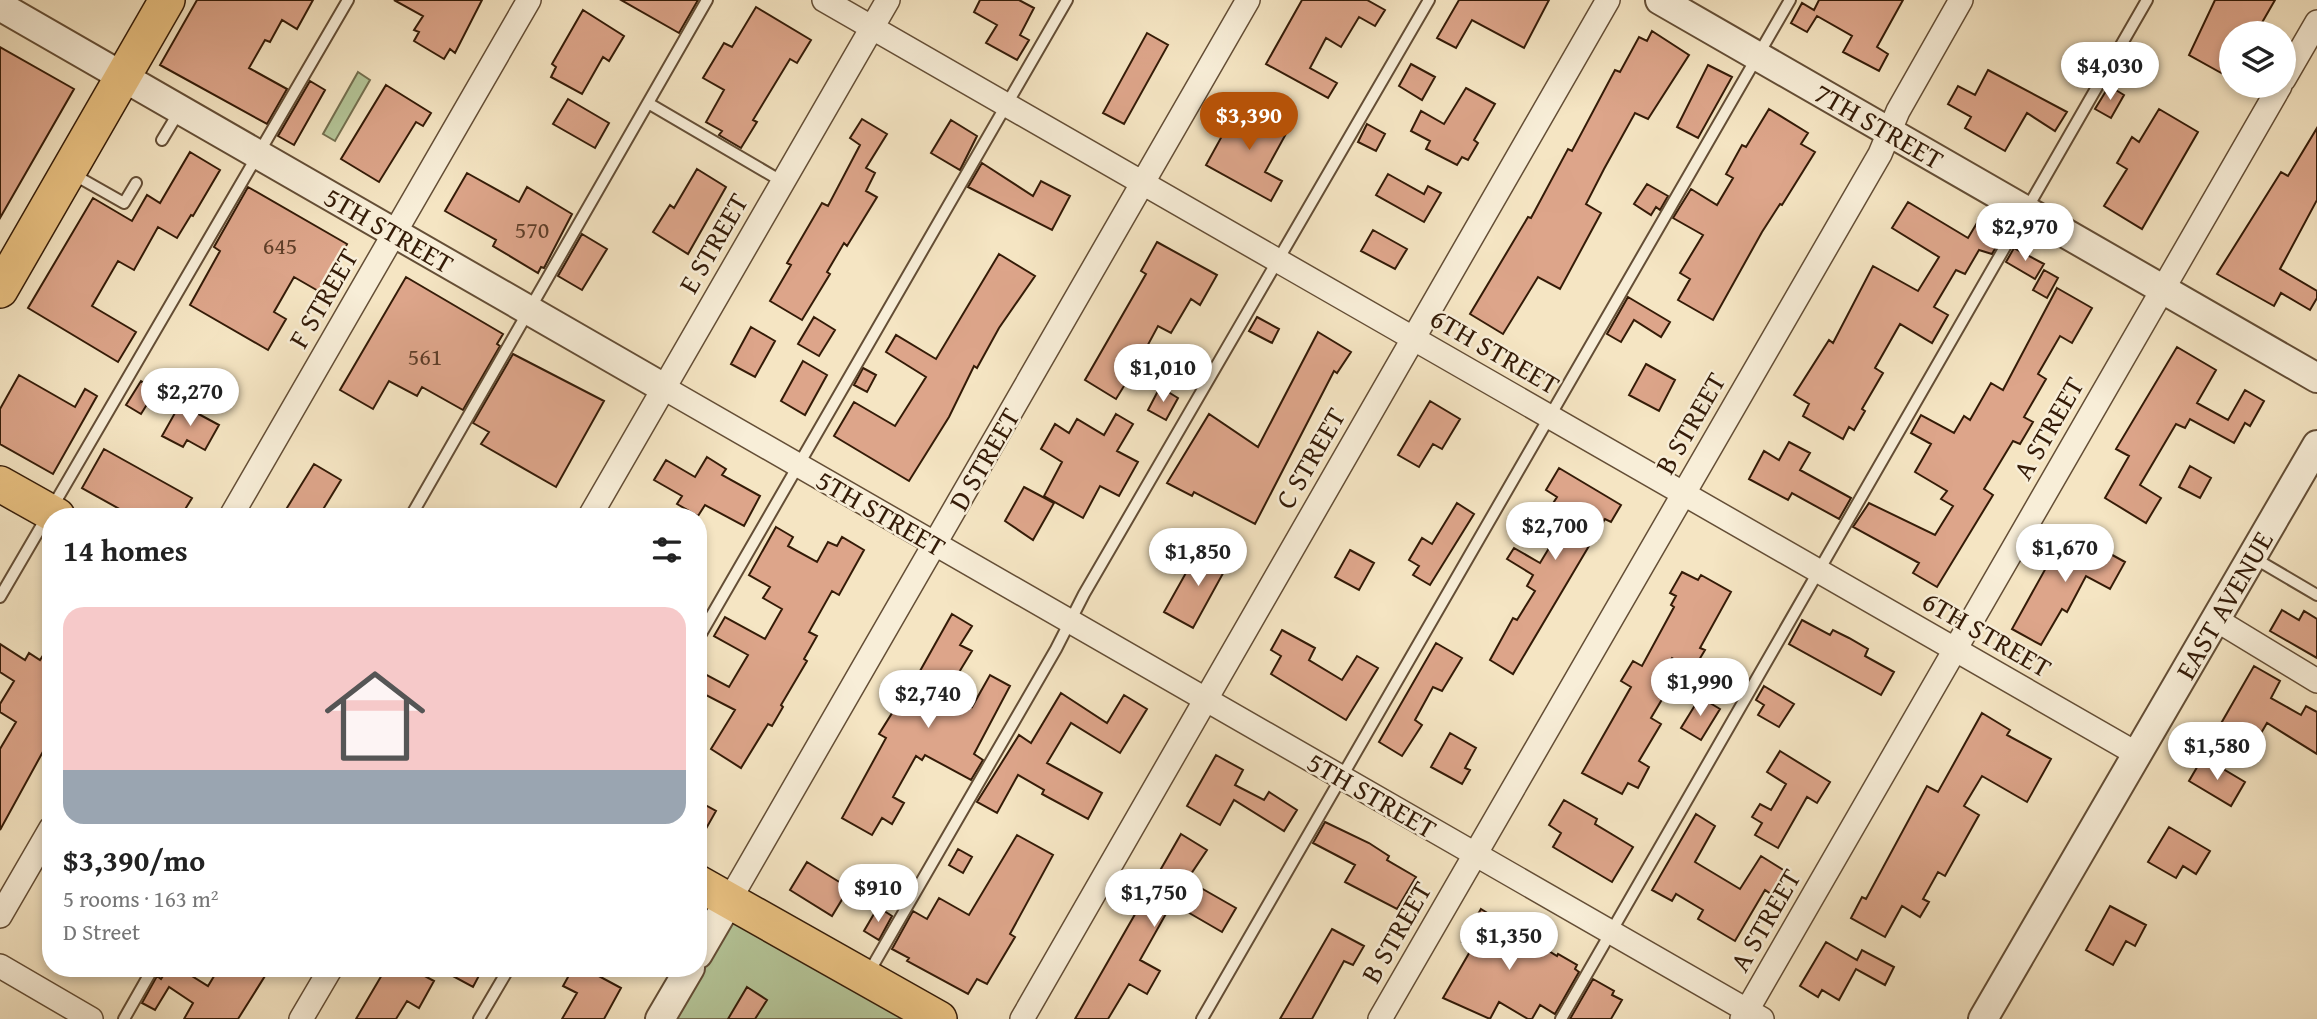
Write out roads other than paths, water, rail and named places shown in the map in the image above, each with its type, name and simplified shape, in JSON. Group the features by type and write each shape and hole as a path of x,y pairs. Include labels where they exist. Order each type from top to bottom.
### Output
{"main road":[{"path":"0,290 167,0"},
{"path":"0,484 42,508"},
{"path":"707,888 939,1019"}],"street":[{"name":"F STREET","path":"236,508 529,0"},
{"name":"6TH STREET","path":"824,0 2137,754"},
{"name":"E STREET","path":"595,508 888,0"},
{"name":"D STREET","path":"707,939 1248,0"},
{"name":"C STREET","path":"1023,1019 1608,0"},
{"name":"7TH STREET","path":"1660,0 2317,378"},
{"name":"B STREET","path":"1380,1019 1880,155 1898,111 1961,0"},
{"name":"5TH STREET","path":"2,12 123,77 1341,777 1750,1016"},
{"path":"2296,58 2317,22"},
{"name":"A STREET","path":"1750,1016 1955,650 2273,98"},
{"name":"EAST AVENUE","path":"1983,1019 2317,445"},
{"path":"2216,619 2317,681"},
{"path":"0,916 42,844"},
{"path":"0,966 91,1019"},
{"path":"301,1019 326,977"},
{"path":"660,1019 685,977"}],"lane":[{"path":"56,508 348,0"},
{"path":"416,508 707,0"},
{"path":"707,623 1067,0"},
{"path":"867,977 1277,260 1429,0"},
{"path":"1202,1019 1790,0"},
{"path":"1562,1019 2147,0"},
{"path":"648,103 783,182"},
{"path":"162,140 180,110"},
{"path":"69,171 124,203 136,183"},
{"path":"0,597 42,531"},
{"path":"2252,556 2317,595"},
{"path":"124,1019 148,977"},
{"path":"479,1019 504,977"}]}
